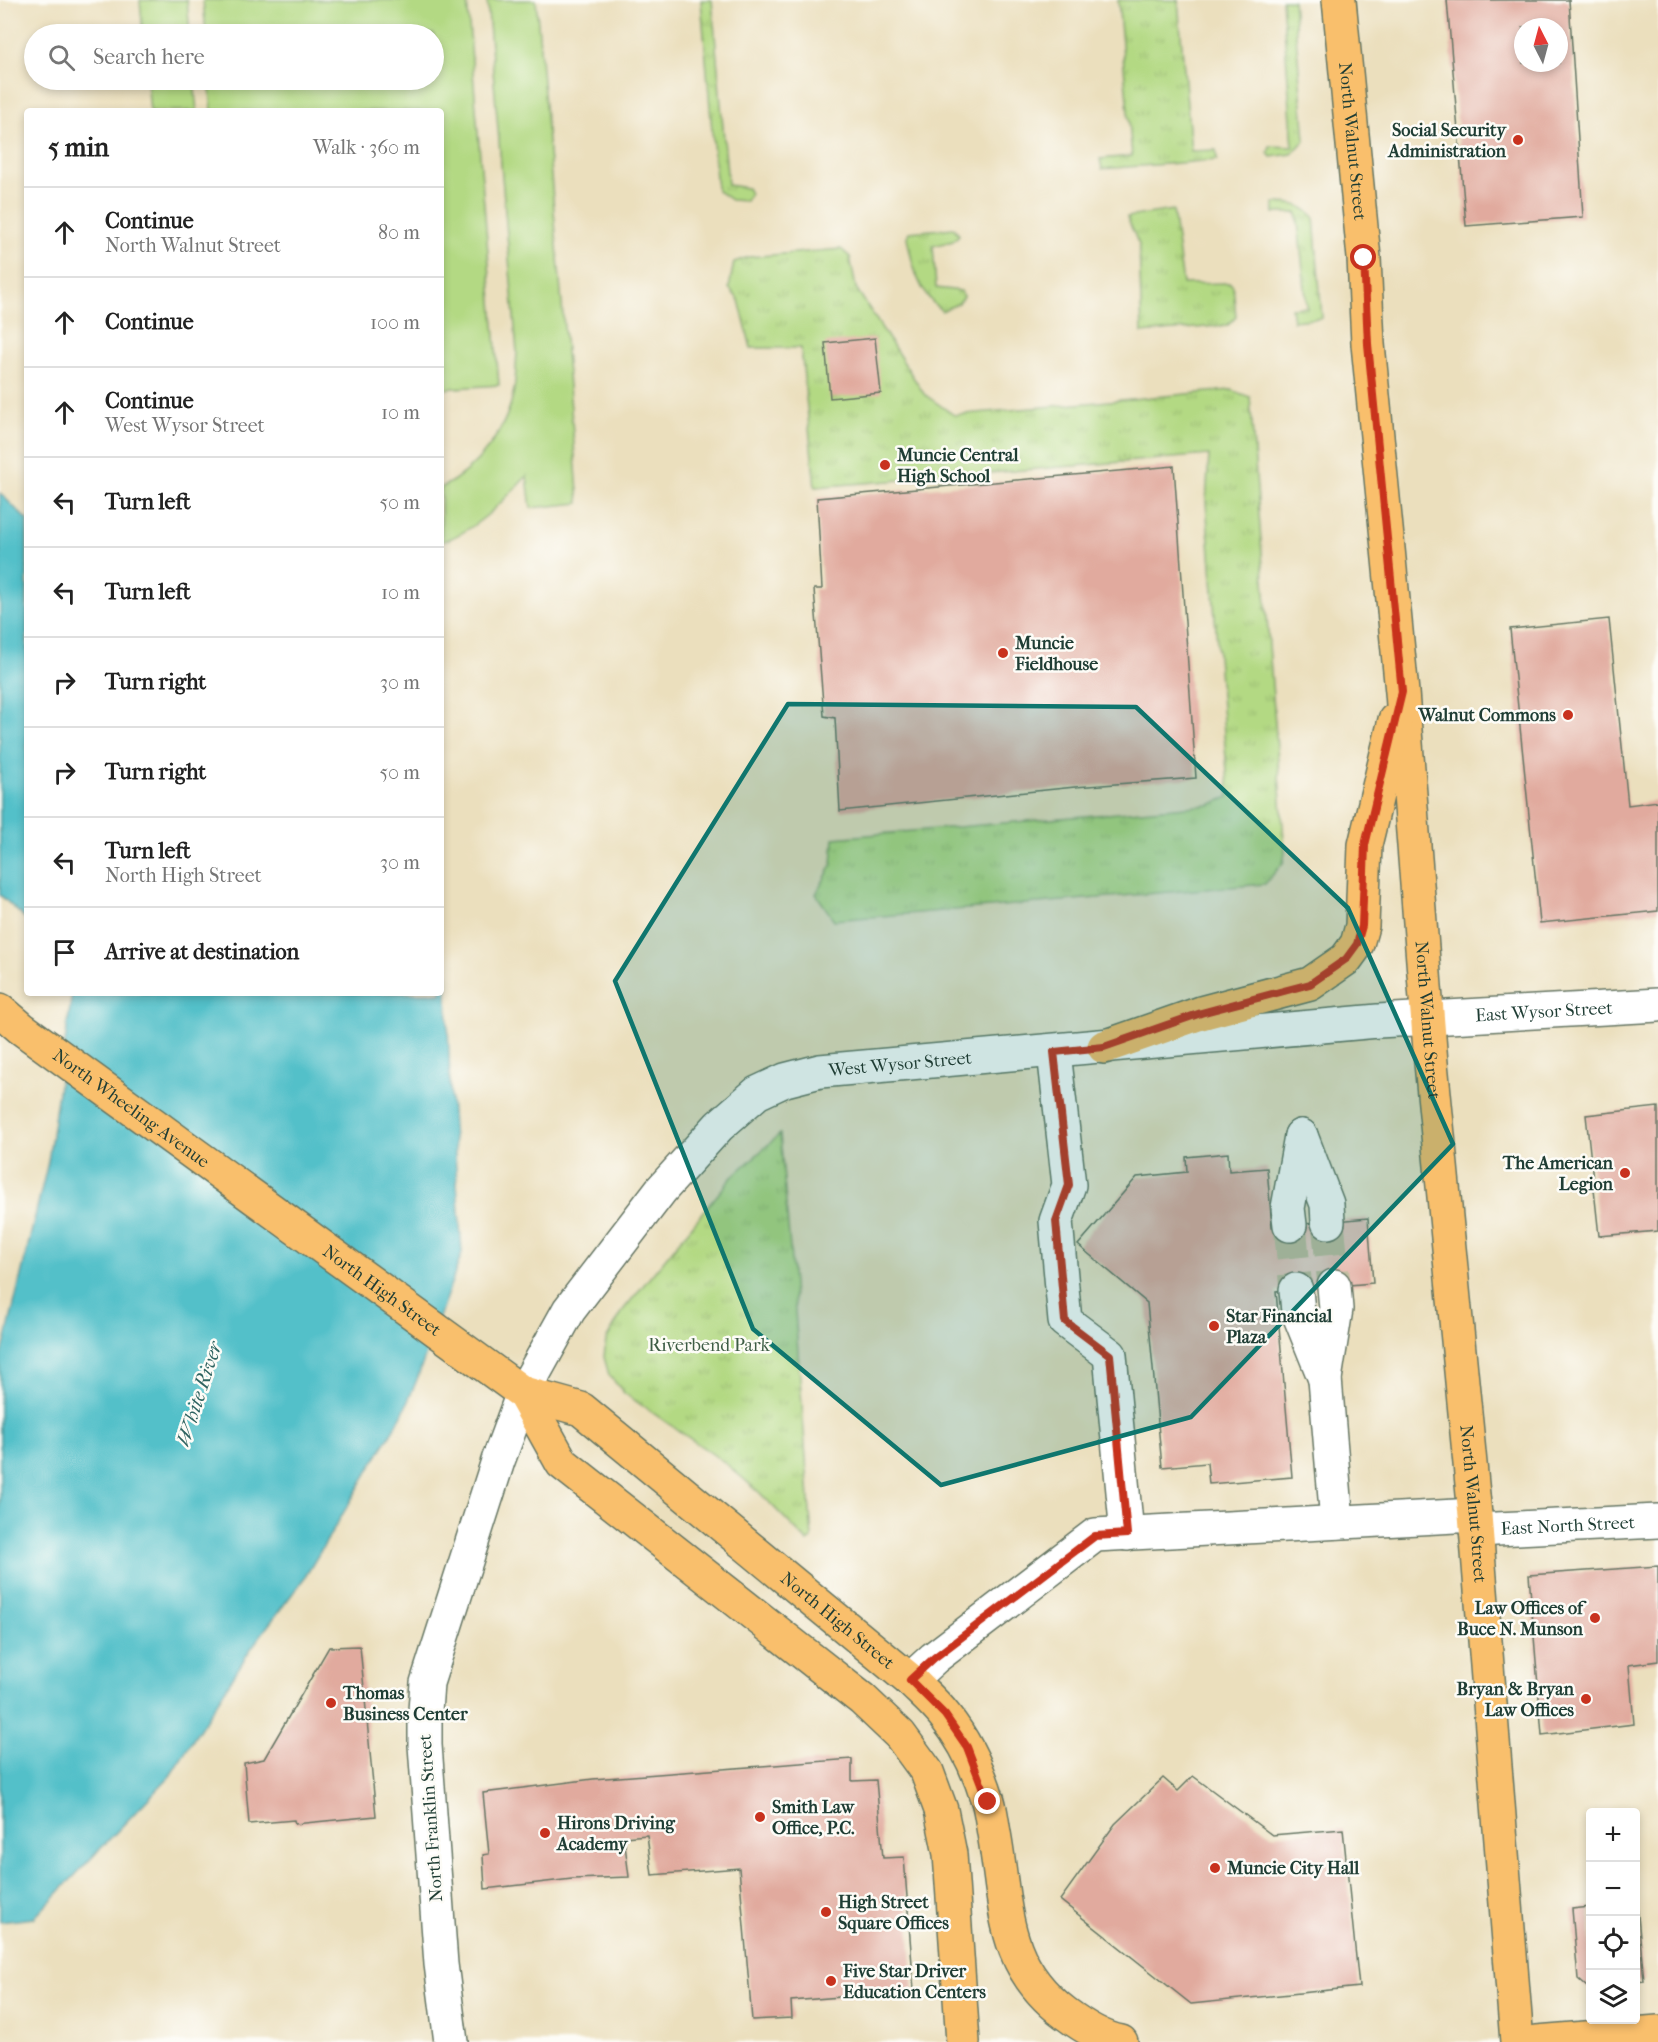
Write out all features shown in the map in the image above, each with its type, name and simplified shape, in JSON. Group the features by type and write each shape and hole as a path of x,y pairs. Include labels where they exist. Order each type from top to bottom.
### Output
{"main road":[{"name":"North Walnut Street","path":"1339,0 1364,258 1368,344 1402,692 1431,1063 1476,1522 1517,2042"},
{"path":"1104,1047 1201,1013 1310,984 1346,959 1357,944 1362,926 1365,845 1402,692"},
{"name":"North Wheeling Avenue","path":"10,1019 241,1187"},
{"name":"North High Street","path":"241,1187 523,1393 581,1409 910,1680 945,1715 967,1747 988,1802 1000,1868 1007,1926 1016,1955 1033,1981 1051,2002 1081,2025 1121,2042"},
{"name":"North High Street","path":"523,1393 562,1463 862,1699 900,1735 927,1772 941,1810 950,1854 963,2042"},
{"path":"1537,2042 1658,2032"}],"street":[{"name":"East Wysor Street","path":"1429,1018 1658,1005"},
{"name":"West Wysor Street","path":"523,1393 569,1310 661,1190 719,1126 757,1093 785,1080 820,1071 1429,1018"},
{"path":"1054,1052 1069,1185 1056,1221 1065,1321 1110,1355 1127,1534"},
{"path":"1290,1225 1288,1208 1301,1136 1327,1204 1328,1222"},
{"path":"1334,1286 1336,1309 1325,1379 1337,1522"},
{"path":"1296,1290 1298,1312 1325,1379"},
{"name":"North Franklin Street","path":"451,2042 441,1964 425,1745 426,1692 495,1472 523,1393"},
{"name":"East North Street","path":"910,1680 934,1658 1095,1536 1337,1522 1658,1521"}],"highlighted area":[{"path":"788,704 1136,707 1348,908 1453,1144 1191,1417 941,1485 753,1329 615,981"}],"green space":[{"path":"140,0 187,0 189,24 142,24"},
{"path":"203,0 467,0 499,385 444,389 444,108 212,108 210,90 444,90 444,24 205,24"},
{"path":"487,0 536,0 579,503 531,508 527,476 477,523 466,531 444,541 444,486 478,459 505,420 514,390 517,352"},
{"path":"701,0 712,0 728,185 747,188 750,194 746,201 731,200 717,190"},
{"path":"1118,0 1178,0 1191,151 1216,150 1217,160 1102,169 1100,159 1132,156"},
{"path":"1282,0 1293,0 1305,140 1292,154 1271,157 1268,153 1270,146 1293,147"},
{"path":"148,90 195,90 197,108 150,108"},
{"path":"1274,203 1296,205 1314,217 1322,318 1293,321 1291,308 1307,307 1297,213 1274,213"},
{"path":"1173,210 1183,284 1230,283 1233,286 1236,317 1228,325 1142,333 1139,245 1127,217"},
{"path":"954,228 959,235 953,241 933,246 936,288 961,291 963,296 959,303 942,311 927,296 917,277 907,237 909,232"},
{"path":"841,249 850,257 856,288 924,394 954,415 1231,390 1250,397 1285,853 1283,863 1265,884 834,920 816,894 832,865 834,838 1209,805 1229,797 1206,502 1209,455 815,487 801,348 751,348 739,300 729,288 734,262 749,257"},
{"name":"Riverbend Park","path":"780,1134 812,1539 808,1542 760,1493 724,1462 624,1393 609,1375 604,1357 606,1340 624,1309 732,1177"}],"water":[{"path":"0,493 24,517 24,917 0,895"},
{"name":"White River","path":"444,962 446,964 450,1084 462,1253 402,1415 305,1577 252,1647 170,1776 34,1918 0,1922 0,1363 48,1162 72,996 444,996"}],"building":[{"name":"Social Security Administration","path":"1447,0 1569,0 1583,217 1466,226"},
{"path":"875,338 881,393 830,398 825,343"},
{"name":"Muncie Fieldhouse","path":"1174,466 1196,778 1075,787 840,811 835,718 824,716 814,589 822,589 817,498"},
{"name":"Walnut Commons","path":"1609,619 1628,805 1658,801 1658,911 1540,923 1510,629"},
{"name":"The American Legion","path":"1658,1107 1658,1231 1599,1236 1586,1115"},
{"name":"Star Financial Plaza","path":"1228,1153 1229,1171 1267,1168 1272,1227 1368,1218 1373,1283 1276,1291 1292,1477 1209,1484 1207,1463 1162,1467 1147,1303 1078,1245 1137,1177 1187,1172 1186,1157"},
{"name":"Law Offices of Buce N. Munson","path":"1658,1566 1658,1661 1629,1665 1634,1724 1542,1735 1529,1575"},
{"name":"Thomas Business Center","path":"360,1646 376,1816 295,1824 294,1820 249,1824 244,1763 264,1759 329,1647"},
{"path":"852,1759 852,1781 876,1780 883,1858 904,1857 914,1991 791,2001 792,2018 752,2020 739,1868 652,1875 647,1835 624,1837 629,1877 572,1879 485,1889 483,1855 489,1854 483,1793 593,1779"},
{"name":"Muncie City Hall","path":"1193,1776 1272,1835 1343,1829 1359,1987 1191,2004 1060,1900 1115,1824 1163,1778 1178,1791"},
{"path":"1586,1907 1586,1986 1578,1979 1572,1909"},
{"path":"1640,1938 1644,1981 1640,1982"}],"tunnel":[{"path":"1328,1222 1334,1286"},
{"path":"1290,1225 1296,1290"}],"place":[{"name":"Social Security Administration","path":"1518,140"},
{"name":"Muncie Central High School","path":"885,465"},
{"name":"Muncie Fieldhouse","path":"1003,653"},
{"name":"Walnut Commons","path":"1568,715"},
{"name":"The American Legion","path":"1625,1173"},
{"name":"Star Financial Plaza","path":"1214,1326"},
{"name":"Law Offices of Buce N. Munson","path":"1595,1618"},
{"name":"Bryan & Bryan Law Offices","path":"1586,1699"},
{"name":"Thomas Business Center","path":"331,1703"},
{"name":"Smith Law Office, P.C.","path":"760,1817"},
{"name":"Hirons Driving Academy","path":"545,1833"},
{"name":"Muncie City Hall","path":"1215,1868"},
{"name":"High Street Square Offices","path":"826,1912"},
{"name":"Five Star Driver Education Centers","path":"831,1981"}],"route":[{"path":"988,1802 967,1747 945,1715 910,1680 934,1658 1095,1536 1127,1534 1110,1355 1065,1321 1056,1221 1069,1185 1054,1052 1104,1047 1201,1013 1310,984 1346,959 1357,944 1362,926 1365,845 1402,692 1368,344 1364,258"}]}
